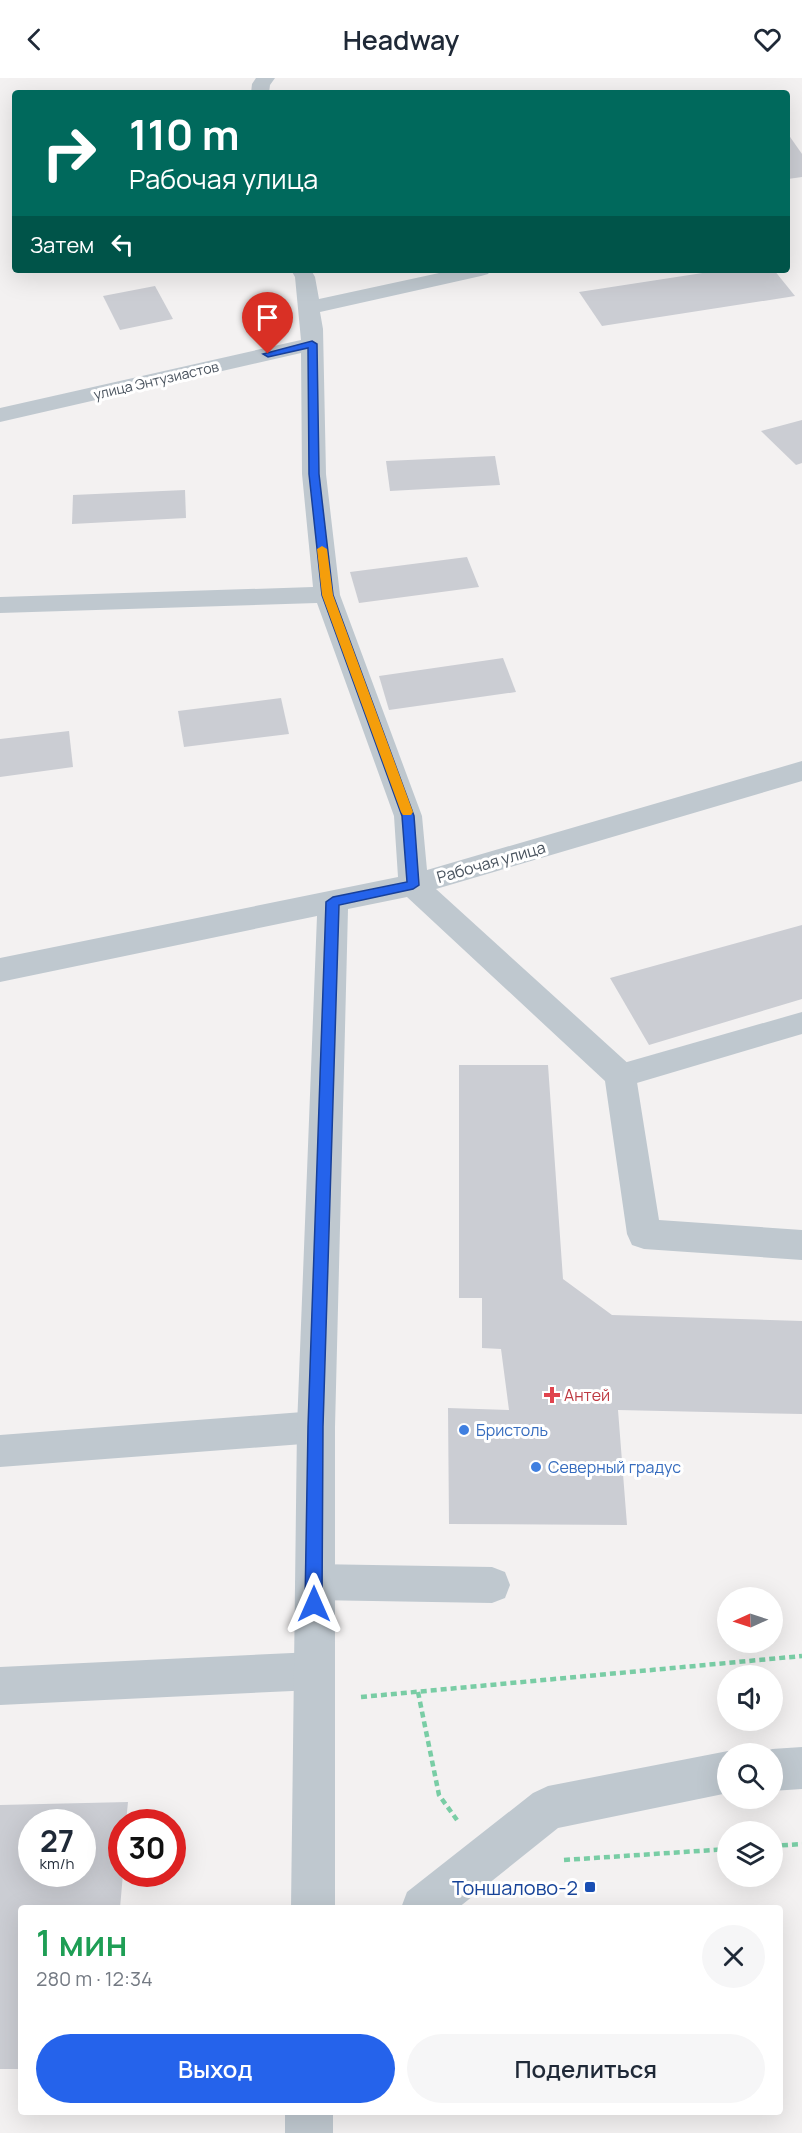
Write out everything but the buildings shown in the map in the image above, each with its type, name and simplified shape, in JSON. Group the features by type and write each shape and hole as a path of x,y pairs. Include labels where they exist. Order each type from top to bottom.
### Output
{"street":[{"path":"303,273 312,344 314,474 327,595 408,816 413,885 620,1076 644,1234 802,1245"},
{"path":"309,308 467,273"},
{"name":"улица Энтузиастов","path":"0,415 312,344"},
{"path":"0,605 327,595"},
{"name":"Рабочая улица","path":"0,970 413,885 802,771"},
{"path":"313,1905 313,1582 316,1427 333,902"},
{"path":"783,1769 802,1768"},
{"path":"427,1905 548,1808 717,1774"}],"lane":[{"path":"620,1076 802,1023"},
{"path":"0,1451 316,1427"},
{"path":"313,1582 492,1585"},
{"path":"0,1686 314,1671"}],"path":[{"path":"351,1698 802,1656"},
{"path":"783,1845 802,1844"}],"slow traffic":[{"path":"322,549 327,595 407,812"}],"place":[{"name":"Антей","path":"552,1395"},
{"name":"Бристоль","path":"464,1430"},
{"name":"Северный градус","path":"536,1467"},
{"name":"Тоншалово-2","path":"590,1887"}],"route":[{"path":"268,354 312,344 314,474 327,595 408,816 413,885 333,902 316,1427 314,1604"}]}
